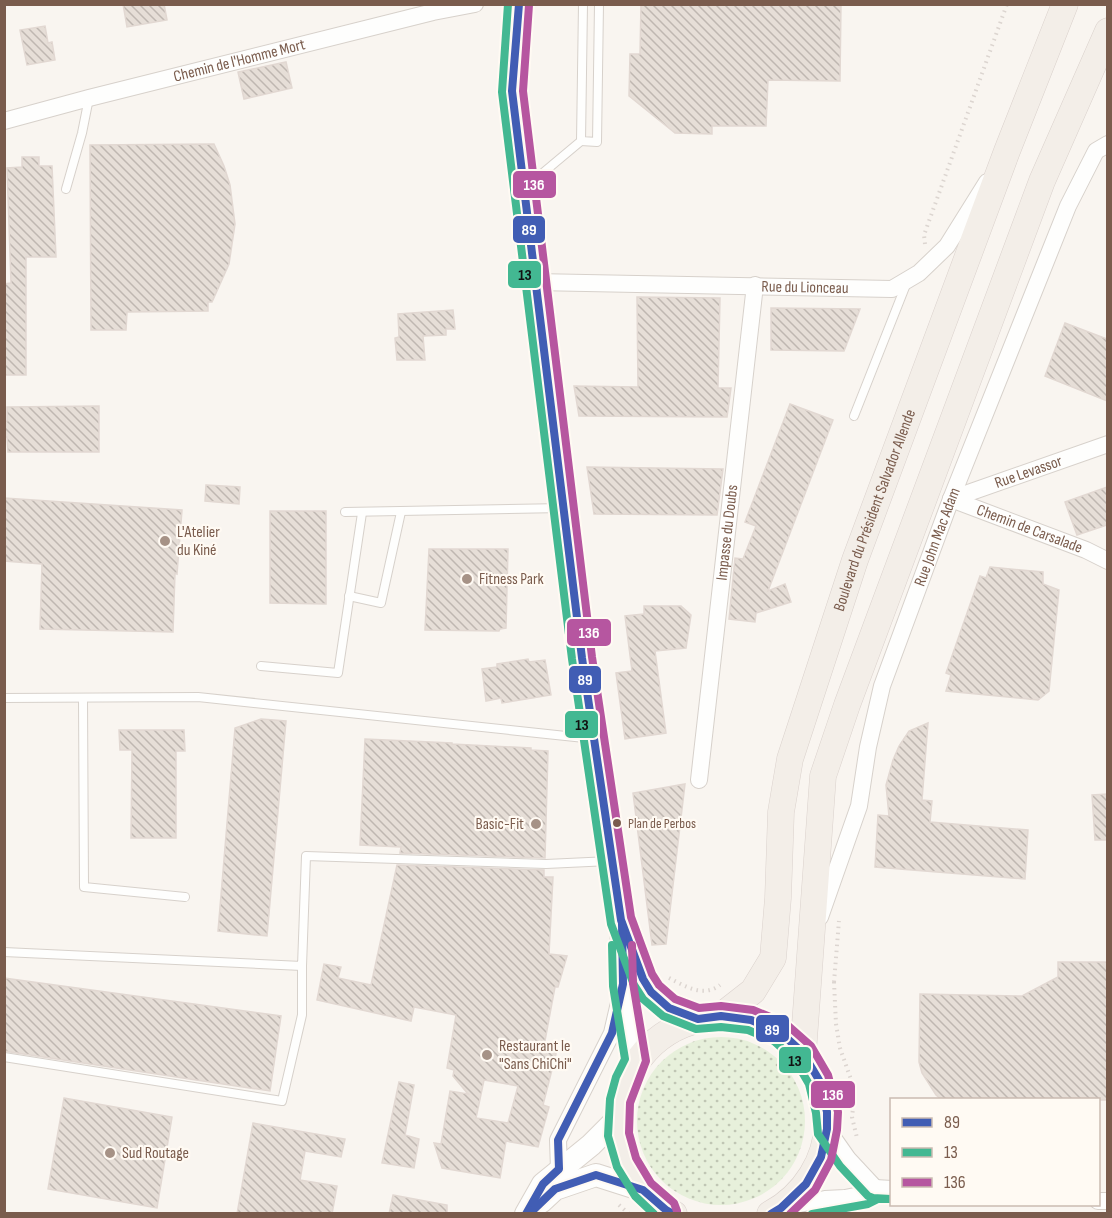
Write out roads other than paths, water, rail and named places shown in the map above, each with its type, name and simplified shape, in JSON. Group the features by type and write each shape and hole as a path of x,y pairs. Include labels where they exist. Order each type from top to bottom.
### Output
{"main road":[{"name":"Boulevard du Président Salvador Allende","path":"710,1017 753,991 773,958 781,812 790,759 855,560 1007,151 1065,4"},
{"path":"803,1053 823,776 847,705 1042,181 1107,31"},
{"path":"669,1212 643,1190 626,1162 618,1134 620,1101 626,1080 636,1061 648,1046 680,1025 710,1017 752,1020 780,1032 803,1053 819,1080 827,1112 827,1129 821,1157 806,1184 775,1211"}],"street":[{"name":"Chemin de l'Homme Mort","path":"4,121 433,12 475,4"},
{"path":"519,4 512,90 580,649 621,920 623,984 636,1061"},
{"name":"Rue John Mac Adam","path":"810,946 859,806 868,747 882,686 951,499 1068,206 1096,151 1107,144"},
{"name":"Rue du Lionceau","path":"535,282 892,289 920,273 947,246 1007,151"},
{"name":"Impasse du Doubs","path":"699,780 755,285"},
{"name":"Rue Levassor","path":"951,499 1107,444"},
{"name":"Chemin de Carsalade","path":"951,499 1086,550 1107,561"},
{"path":"621,920 643,979 651,992 669,1008 710,1017"},
{"path":"559,1169 558,1140 612,1033 623,984"},
{"path":"527,1214 543,1184 591,1145 618,1118"},
{"path":"827,1129 855,1168 883,1189"},
{"path":"527,1214 555,1189 596,1176 643,1190"},
{"path":"775,1211 883,1189"}],"lane":[{"path":"581,141 583,4"},
{"path":"524,189 581,141 597,142 599,4"},
{"path":"66,189 89,98"},
{"path":"854,416 909,279"},
{"path":"345,512 563,508"},
{"path":"349,596 381,603 401,512"},
{"path":"261,666 338,672 362,513"},
{"path":"4,698 198,697 594,739"},
{"path":"83,698 84,887 185,897"},
{"path":"4,1057 282,1101 302,1016 306,855 546,864 612,861"},
{"path":"4,952 302,966"}],"place":[{"name":"L'Atelier du Kiné","path":"165,541"},
{"name":"Fitness Park","path":"467,579"},
{"name":"Plan de Perbos","path":"617,823"},
{"name":"Basic-Fit","path":"536,824"},
{"name":"Restaurant le \"Sans ChiChi\"","path":"487,1055"},
{"name":"Sud Routage","path":"110,1153"}]}
